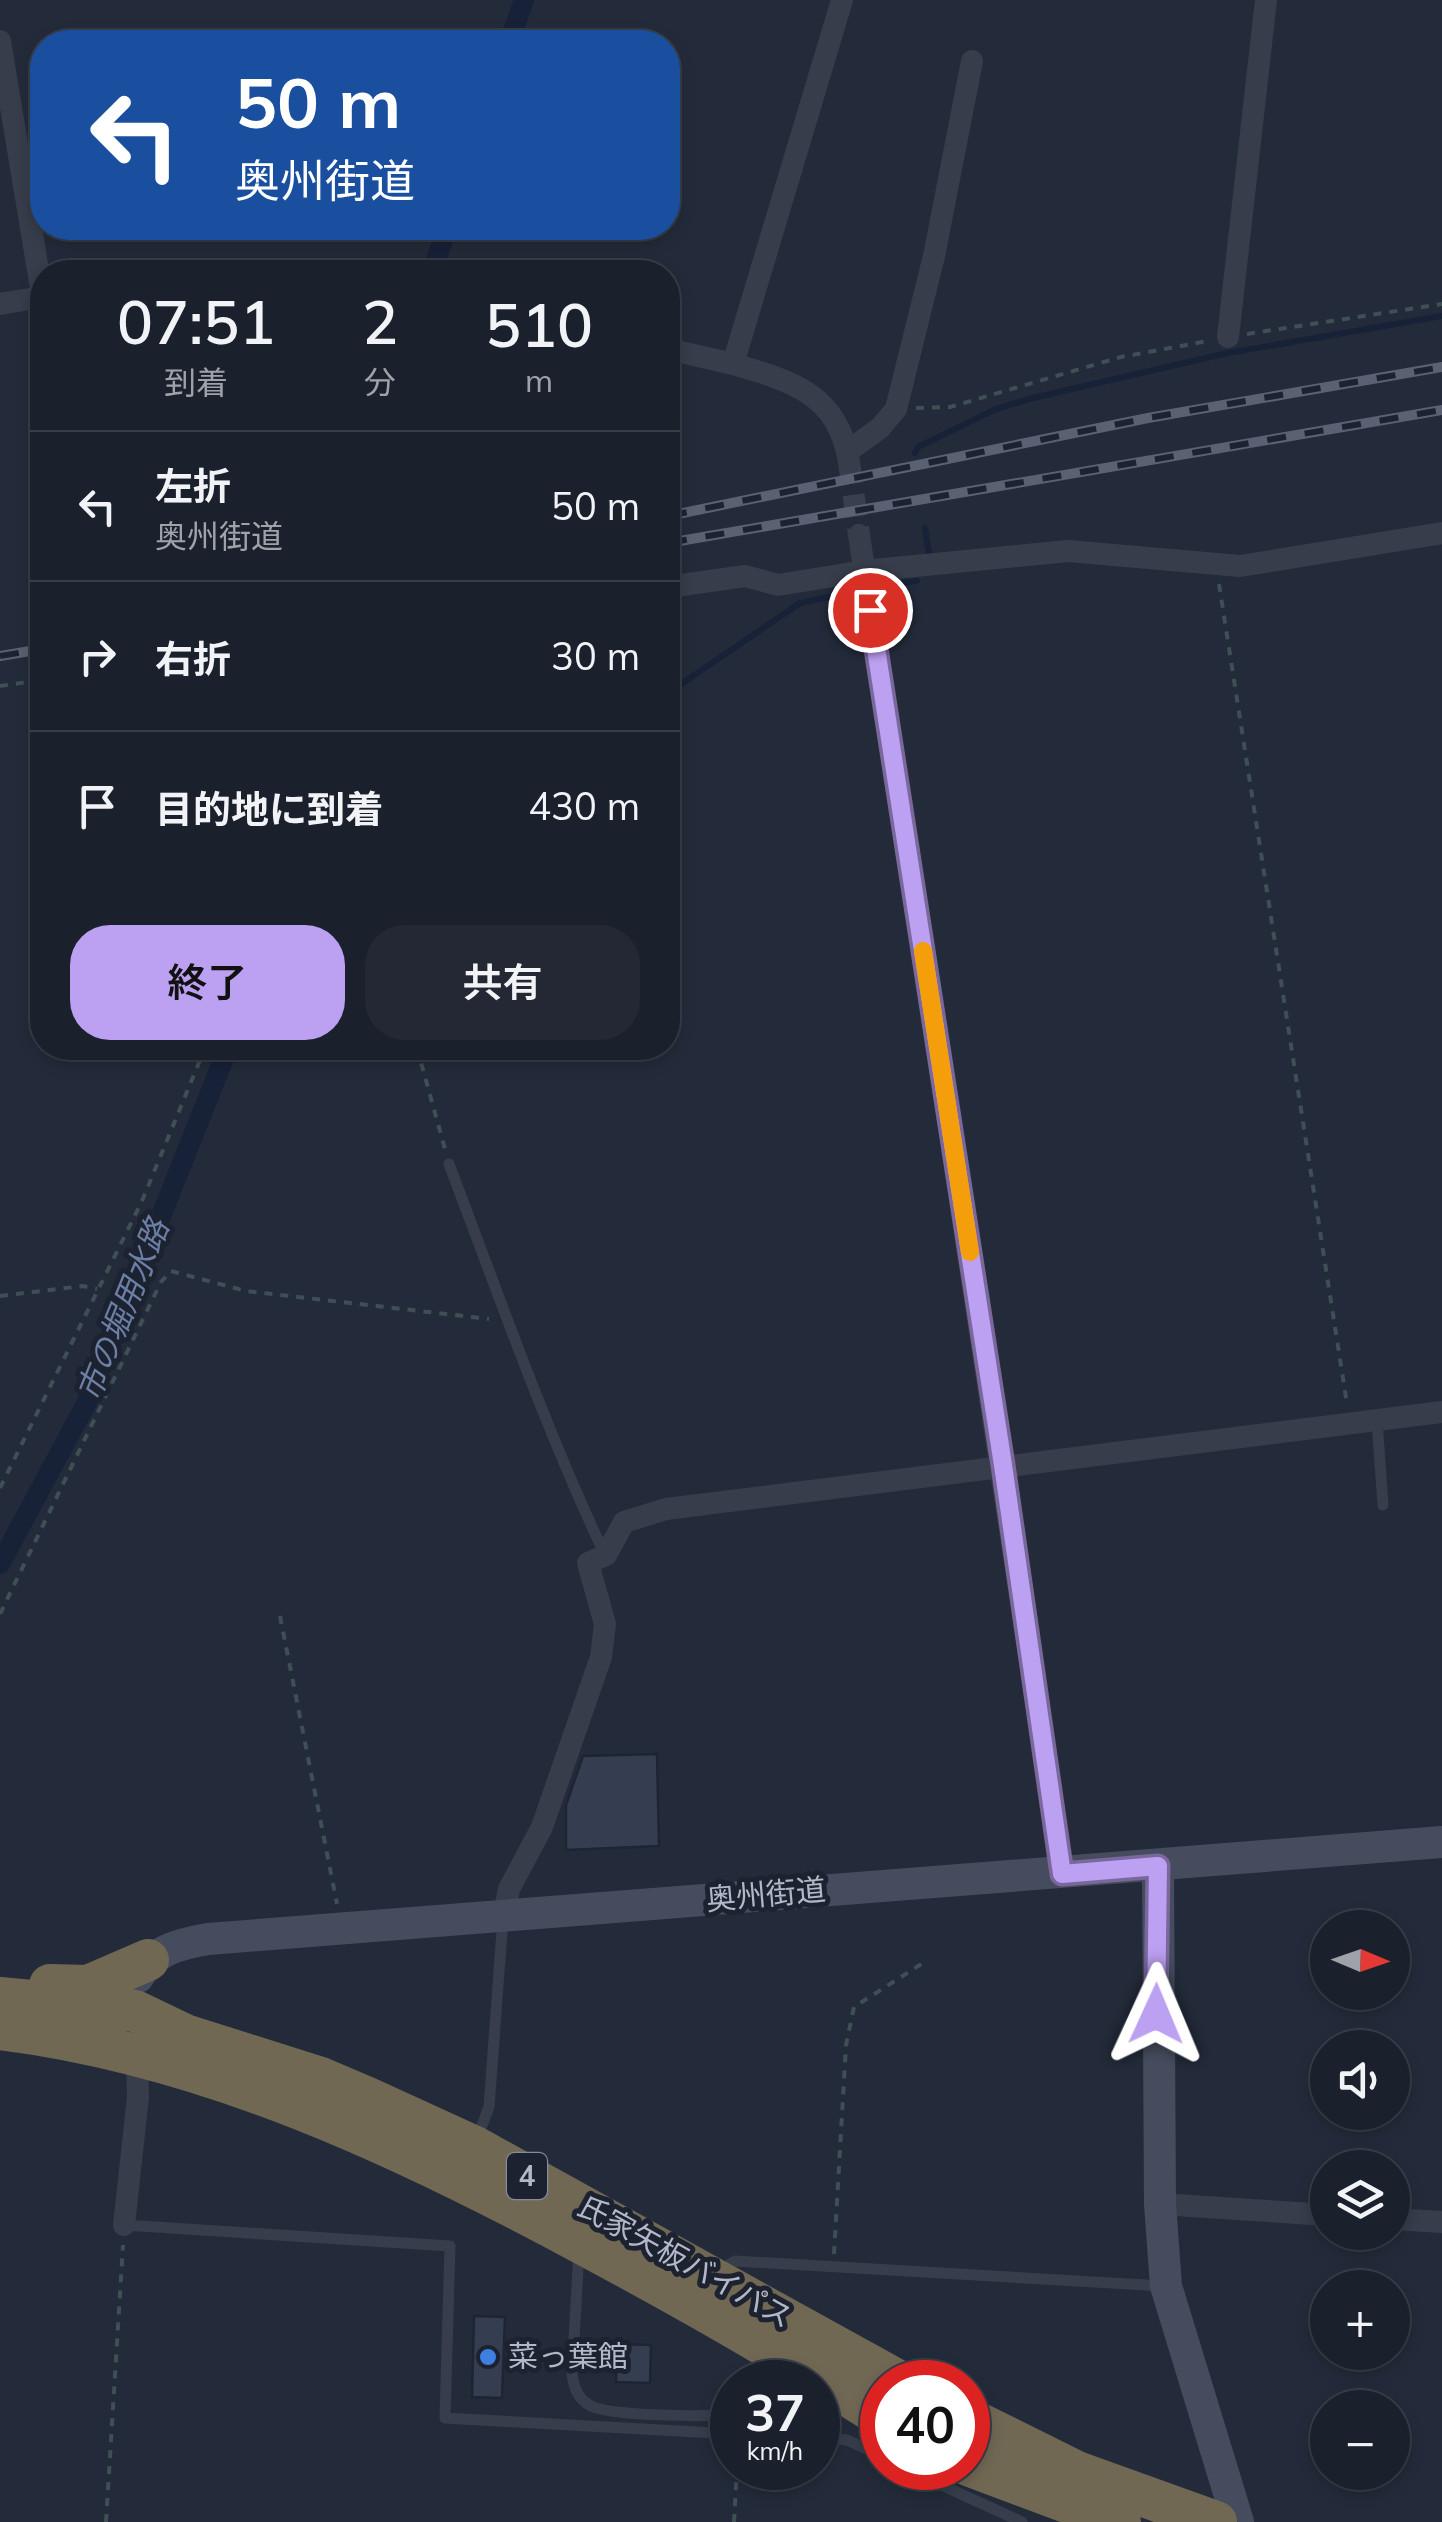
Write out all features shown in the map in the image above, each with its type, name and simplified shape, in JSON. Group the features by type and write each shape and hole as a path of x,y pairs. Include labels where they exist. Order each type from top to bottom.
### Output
{"highway":[{"path":"0,1980 88,1986 148,1960"},
{"name":"4","path":"0,1998 136,2011"},
{"name":"氏家矢板バイパス","path":"136,2011 185,2035 321,2078 473,2146 861,2360"},
{"name":"4","path":"0,2029 58,2037 137,2056"},
{"name":"氏家矢板バイパス","path":"137,2056 336,2122 516,2206 702,2306 860,2404"},
{"path":"990,2429 1077,2472 1216,2522"},
{"path":"990,2474 1120,2522"}],"main road":[{"name":"奥州街道","path":"148,1960 185,1943 208,1938 1442,1842"},
{"path":"1158,1866 1160,2204 1166,2286 1238,2522"},
{"path":"137,2056 136,1980 148,1960"}],"street":[{"path":"733,364 842,0"},
{"path":"1228,337 1266,0"},
{"path":"0,41 30,223"},
{"path":"680,352 733,364 802,388 836,417 848,457 880,428 896,408 934,256 972,62"},
{"path":"0,304 30,298"},
{"path":"680,585 745,576 778,585 864,571 1068,551 1240,566 1442,532"},
{"path":"860,535 1062,1874"},
{"path":"503,1918 509,1888 542,1827 594,1686 605,1640 588,1563 606,1555 624,1522 666,1509 1442,1412"},
{"path":"124,2226 138,2097 137,2056"},
{"path":"1160,2204 1310,2214"},
{"path":"1410,2219 1442,2222"}],"lane":[{"path":"450,1164 504,1315 573,1486 606,1555"},
{"path":"1377,1421 1382,1505"},
{"path":"473,2146 488,2107 503,1918"},
{"path":"124,2226 450,2246 445,2418 710,2433"},
{"path":"585,2245 579,2250 574,2323 574,2388 581,2399 601,2410 710,2413"},
{"path":"715,2277 735,2260 1166,2286"},
{"path":"952,2490 1022,2522"}],"path":[{"path":"896,408 950,407 1121,356 1442,304"},
{"path":"1216,565 1350,1424"},
{"path":"0,686 30,682"},
{"path":"0,1488 142,1201 200,1060"},
{"path":"421,1060 450,1164"},
{"path":"0,1614 161,1282 171,1271 246,1291 478,1318 504,1315"},
{"path":"0,1296 83,1286 97,1289"},
{"path":"280,1616 340,1928"},
{"path":"833,2265 846,2045 854,2007 922,1963"},
{"path":"106,2522 124,2226"},
{"path":"734,2522 735,2490"}],"building":[{"path":"657,1754 659,1846 566,1850 566,1805 583,1756"},
{"name":"菜っ葉館","path":"474,2316 505,2317 502,2398 472,2397"},
{"path":"617,2344 651,2345 650,2383 616,2382"}],"waterway":[{"name":"市の堀用水路","path":"513,30 524,0"},
{"name":"市の堀用水路","path":"436,260 443,240"},
{"path":"915,453 918,447 996,409 1033,398 1223,354 1442,316"},
{"path":"925,528 929,554"},
{"path":"875,587 917,581"},
{"path":"680,685 800,603 843,594"},
{"name":"市の堀用水路","path":"0,1564 86,1404 223,1060"}],"tunnel":[{"path":"849,462 859,535"}],"railway":[{"path":"680,514 1148,418 1442,367"},
{"path":"680,541 1442,410"},
{"path":"0,656 30,651"}],"slow traffic":[{"path":"923,951 970,1252"}],"place":[{"name":"菜っ葉館","path":"488,2357"}],"route":[{"path":"870,610 1003,1465 1062,1874 1158,1866 1156,2014"}]}
